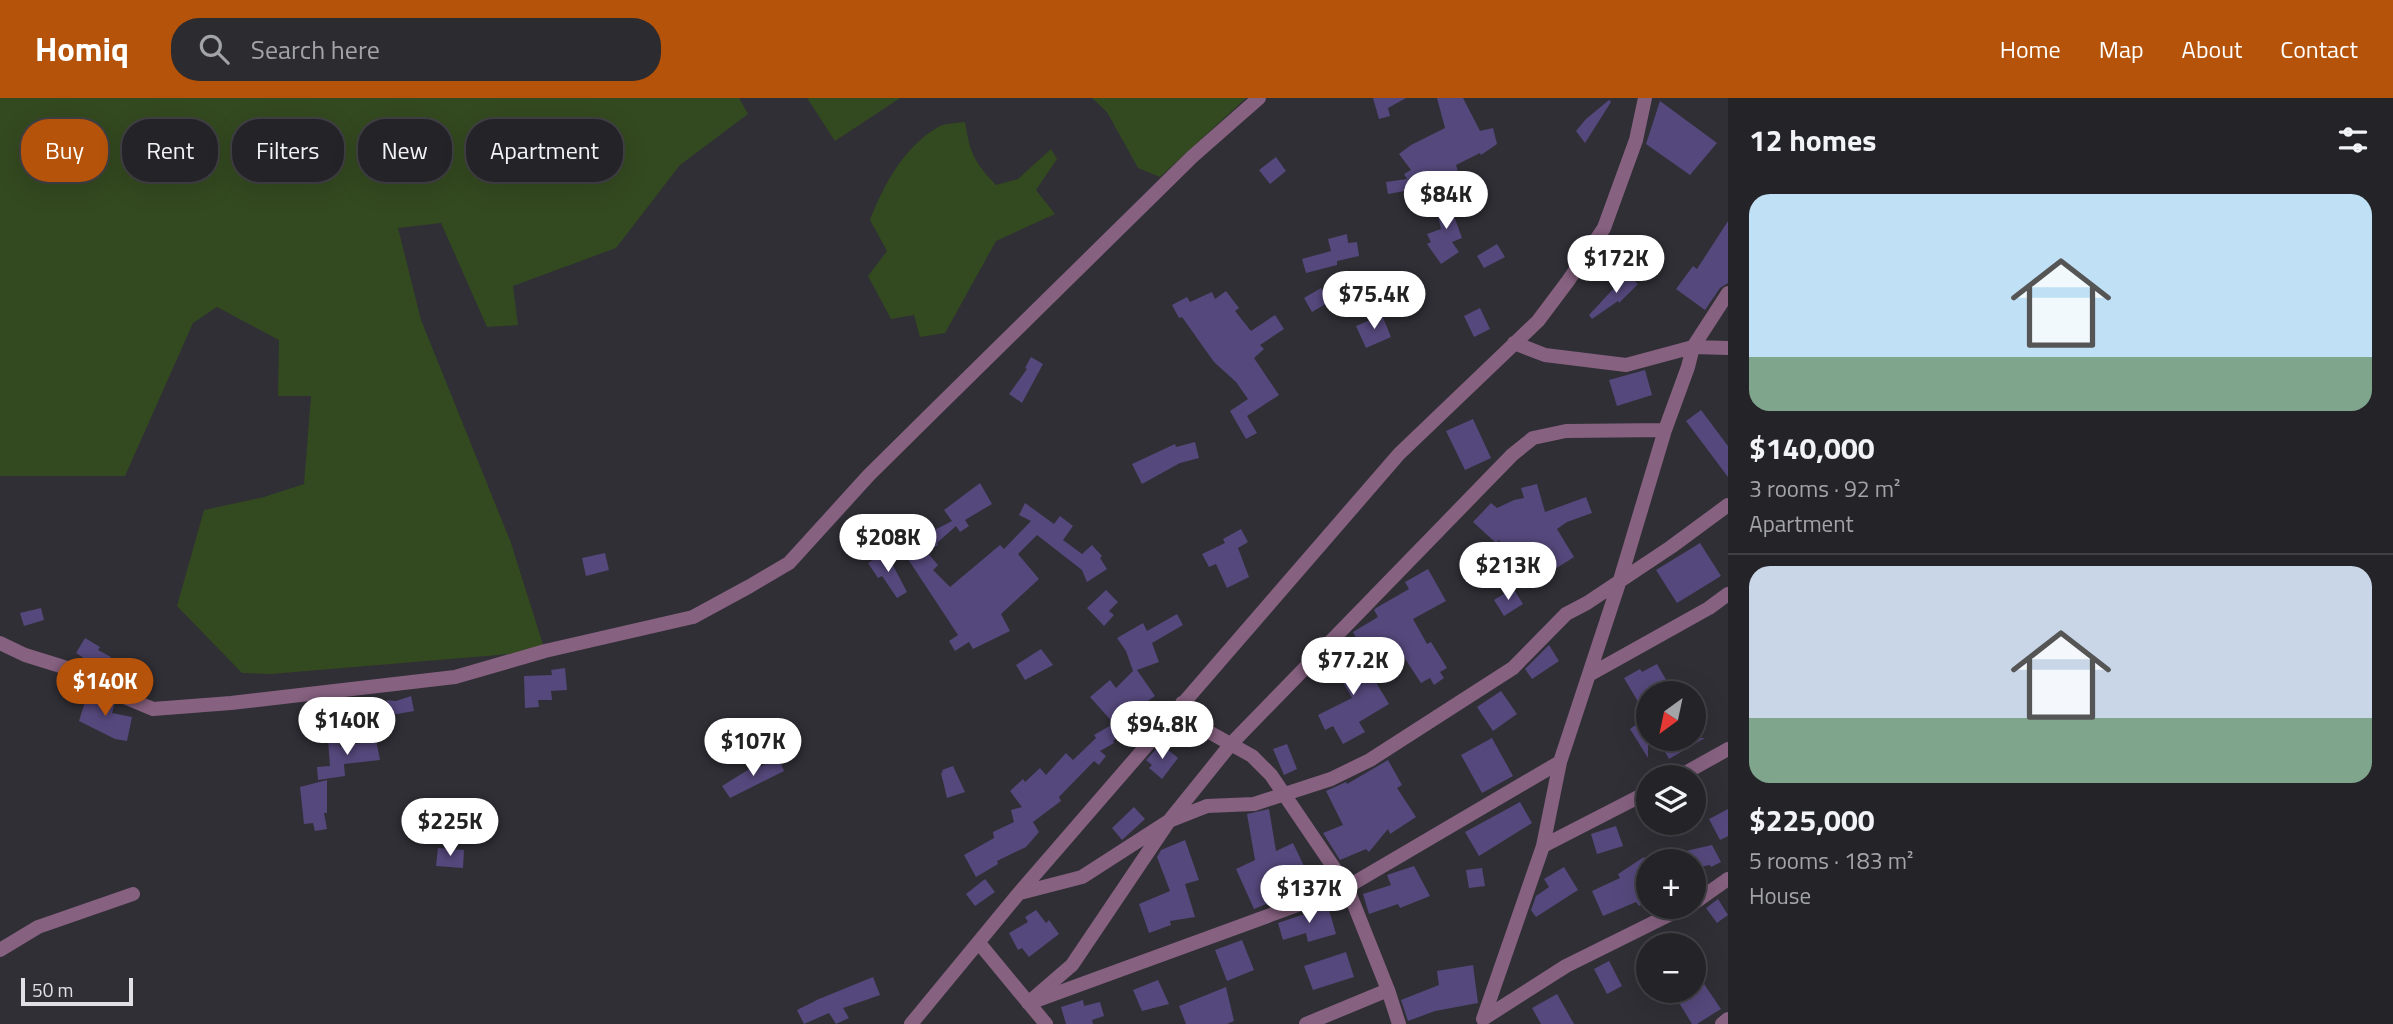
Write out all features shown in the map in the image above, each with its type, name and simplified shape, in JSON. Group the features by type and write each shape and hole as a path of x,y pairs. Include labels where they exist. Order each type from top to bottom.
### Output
{"street":[{"path":"0,643 25,655 67,668 153,709 231,703 455,677 545,651 693,617 789,562 869,475 938,406 1194,156 1259,98"},
{"path":"911,1024 1182,703 1399,454 1538,321 1604,228 1636,140 1645,98"},
{"path":"1481,1022 1543,846 1560,762 1693,347 1728,293"},
{"path":"1514,343 1545,355 1626,365 1693,347 1728,348"},
{"path":"1028,1003 1072,965 1169,821 1231,744 1512,455 1533,438 1566,431 1665,430"},
{"path":"1020,893 1082,877 1169,821 1207,806 1254,804 1331,779 1370,760 1513,667 1566,614 1671,547 1728,505"},
{"path":"1589,675 1709,608 1728,594"},
{"path":"1182,703 1193,718 1209,732 1252,756 1271,775 1347,887 1399,1024"},
{"path":"1699,765 1728,749"},
{"path":"1028,1003 1347,887 1560,762"},
{"path":"1543,846 1636,798"},
{"path":"1706,895 1728,880"},
{"path":"0,950 38,927 133,894"},
{"path":"1481,1022 1566,966 1661,919"},
{"path":"979,943 1046,1024"},
{"path":"1306,1024 1388,990"},
{"path":"1722,1024 1728,1019"}],"green space":[{"path":"0,98 739,98 748,114 680,165 616,248 513,286 518,325 487,327 441,223 398,228 421,320 511,543 545,651 271,674 242,673 177,606 204,510 264,497 304,484 311,396 278,396 279,340 217,307 193,323 125,476 0,476"},
{"path":"807,98 900,98 835,141"},
{"path":"1092,98 1246,98 1160,177 1138,168 1107,112"},
{"path":"965,122 974,156 996,185 1018,179 1051,149 1057,159 1036,190 1055,214 996,241 945,333 920,337 914,315 891,319 868,276 887,251 870,220 889,180 915,145 941,126"}],"building":[{"path":"1373,98 1406,98 1388,108 1390,116 1379,119"},
{"path":"1437,98 1463,98 1480,131 1493,128 1497,144 1481,155 1480,153 1456,165 1463,188 1451,192 1441,172 1405,191 1388,194 1386,182 1407,179 1404,174 1411,170 1399,154 1445,128"},
{"path":"1609,100 1611,102 1585,143 1576,131"},
{"path":"1660,101 1717,143 1690,175 1646,144"},
{"path":"1276,157 1286,171 1270,184 1259,170"},
{"path":"1459,199 1465,212 1454,216 1462,238 1452,242 1459,252 1441,264 1427,244 1431,242 1427,234 1441,229 1435,205"},
{"path":"1728,221 1728,283 1720,288 1705,310 1676,289 1693,266 1697,269"},
{"path":"1347,234 1348,243 1357,242 1359,256 1306,273 1302,259 1331,251 1328,239"},
{"path":"1497,244 1505,257 1484,268 1477,256"},
{"path":"1627,274 1638,284 1619,303 1618,301 1592,319 1589,315"},
{"path":"1321,288 1329,302 1312,312 1304,298"},
{"path":"1226,291 1239,308 1235,311 1251,331 1275,315 1284,329 1260,345 1264,349 1254,358 1279,395 1247,416 1257,433 1246,439 1230,411 1248,399 1236,382 1214,362 1172,305 1187,297 1190,302 1212,292 1215,299"},
{"path":"1480,308 1490,329 1474,337 1464,316"},
{"path":"1382,315 1391,337 1366,348 1356,326"},
{"path":"1031,357 1043,364 1022,403 1009,394 1027,369 1025,368"},
{"path":"1645,370 1652,395 1617,406 1609,380"},
{"path":"1701,410 1728,446 1728,477 1686,421"},
{"path":"1473,419 1491,458 1465,470 1446,431"},
{"path":"1195,442 1199,458 1180,463 1142,484 1132,464 1175,444 1176,447"},
{"path":"980,483 992,504 965,520 969,526 960,532 956,526 937,543 938,545 926,551 938,565 933,570 950,587 1000,545 1004,549 1031,521 1019,515 1025,503 1054,524 1060,516 1073,526 1063,540 1082,554 1092,545 1102,556 1100,558 1107,569 1087,582 1082,570 1037,535 1018,554 1039,579 1001,614 1010,631 973,649 969,642 955,651 949,641 958,635 898,544 914,535 917,539 952,521 944,510"},
{"path":"1537,484 1545,512 1586,497 1592,513 1567,522 1557,529 1574,557 1524,589 1511,569 1518,565 1499,540 1496,543 1473,522 1491,503 1497,508 1524,498 1521,488"},
{"path":"1241,529 1248,542 1238,548 1249,577 1227,588 1216,564 1209,567 1202,554 1225,543 1223,539"},
{"path":"1700,543 1721,576 1677,603 1656,570"},
{"path":"886,552 907,592 897,598 882,576 878,578 868,563"},
{"path":"605,553 609,570 586,576 582,558"},
{"path":"1428,569 1446,601 1413,619 1427,644 1431,642 1447,668 1440,672 1444,678 1434,685 1430,678 1421,683 1396,645 1388,650 1382,638 1362,649 1353,632 1378,617 1374,610 1376,608 1409,589 1405,582"},
{"path":"1513,588 1523,604 1504,616 1494,600"},
{"path":"1106,590 1118,602 1109,611 1114,615 1104,626 1087,608"},
{"path":"41,608 44,620 24,626 20,613"},
{"path":"1177,614 1183,625 1152,643 1159,662 1137,670 1155,696 1136,709 1138,712 1116,726 1090,697 1110,680 1116,688 1133,671 1126,651 1117,638 1143,623 1147,631"},
{"path":"85,638 100,647 98,650 111,657 110,659 142,676 134,691 76,653"},
{"path":"1549,645 1559,661 1532,679 1525,669"},
{"path":"1354,646 1389,704 1359,722 1365,732 1343,744 1333,726 1325,730 1318,715 1352,698 1330,660"},
{"path":"1041,649 1053,665 1025,680 1016,665"},
{"path":"1657,664 1667,681 1636,681 1636,698 1624,678 1640,669 1642,672"},
{"path":"565,668 567,690 551,691 552,700 538,700 539,707 525,708 524,676 552,675 551,670"},
{"path":"1501,691 1517,714 1493,731 1477,707"},
{"path":"88,692 115,703 112,713 132,717 127,741 115,739 79,721"},
{"path":"411,696 414,711 386,716 387,700 396,701"},
{"path":"1113,724 1122,734 1114,743 1100,751 1106,756 1099,765 1094,761 1059,797 1061,801 1033,822 1039,832 1026,847 997,861 998,864 976,877 964,855 994,838 993,832 1014,822 1011,810 1022,807 1010,791 1040,768 1046,775 1066,753 1073,760 1096,738 1094,735"},
{"path":"1636,725 1636,739 1630,729"},
{"path":"339,738 340,747 376,740 380,760 344,764 345,776 318,780 317,767 330,766 328,740"},
{"path":"1492,738 1513,776 1482,793 1461,755"},
{"path":"1161,744 1178,758 1162,779 1149,768 1152,765 1146,760"},
{"path":"1287,744 1297,769 1284,775 1273,749"},
{"path":"1664,751 1683,751 1669,759"},
{"path":"779,759 784,771 730,798 722,786 759,763 761,766"},
{"path":"1388,760 1402,785 1397,788 1416,817 1390,834 1388,829 1369,852 1366,849 1340,860 1323,833 1343,825 1326,791 1346,782 1347,784"},
{"path":"953,766 965,792 947,798 941,773"},
{"path":"327,780 327,813 324,813 327,829 315,831 313,823 304,824 300,787"},
{"path":"1520,802 1532,823 1479,856 1465,832"},
{"path":"1134,807 1145,819 1122,840 1112,828"},
{"path":"1269,809 1276,851 1293,843 1312,883 1285,896 1286,899 1254,909 1236,869 1255,860 1247,814"},
{"path":"1728,809 1728,836 1720,840 1709,819"},
{"path":"1616,826 1623,846 1597,854 1591,834"},
{"path":"1185,840 1199,880 1185,884 1195,917 1170,921 1171,925 1149,933 1139,904 1170,891 1157,857 1161,850"},
{"path":"1712,845 1721,862 1711,867 1706,866 1706,849 1695,849"},
{"path":"438,848 464,850 463,868 436,866"},
{"path":"1636,862 1636,902 1603,916 1592,891 1620,878 1618,874"},
{"path":"1414,866 1430,896 1400,908 1398,904 1369,914 1363,894 1391,885 1387,875"},
{"path":"1564,867 1578,890 1536,917 1531,910 1536,896 1549,887 1544,879"},
{"path":"1482,868 1485,886 1469,888 1466,870"},
{"path":"985,879 995,892 975,906 966,894"},
{"path":"1718,899 1728,915 1717,923 1706,908"},
{"path":"1328,906 1336,934 1308,942 1306,933 1283,940 1278,923"},
{"path":"1036,910 1046,923 1049,920 1059,934 1029,957 1022,948 1018,950 1009,933 1028,922 1025,917"},
{"path":"1242,940 1254,970 1227,981 1215,950"},
{"path":"1346,952 1354,977 1313,990 1304,966"},
{"path":"1609,961 1622,986 1607,994 1594,969"},
{"path":"1473,965 1478,1003 1435,1011 1408,1021 1401,1000 1439,985 1437,971"},
{"path":"873,977 880,995 843,1008 849,1018 836,1024 829,1013 804,1024 797,1010"},
{"path":"1158,980 1169,1004 1142,1011 1133,990"},
{"path":"1226,987 1234,1021 1227,1024 1186,1024 1179,1006"},
{"path":"1706,987 1721,1009 1697,1024 1692,1024 1679,1003 1706,1003"},
{"path":"1557,994 1574,1024 1541,1024 1532,1008"},
{"path":"1083,1000 1084,1006 1100,1002 1104,1016 1092,1020 1093,1024 1066,1024 1061,1007"}]}
